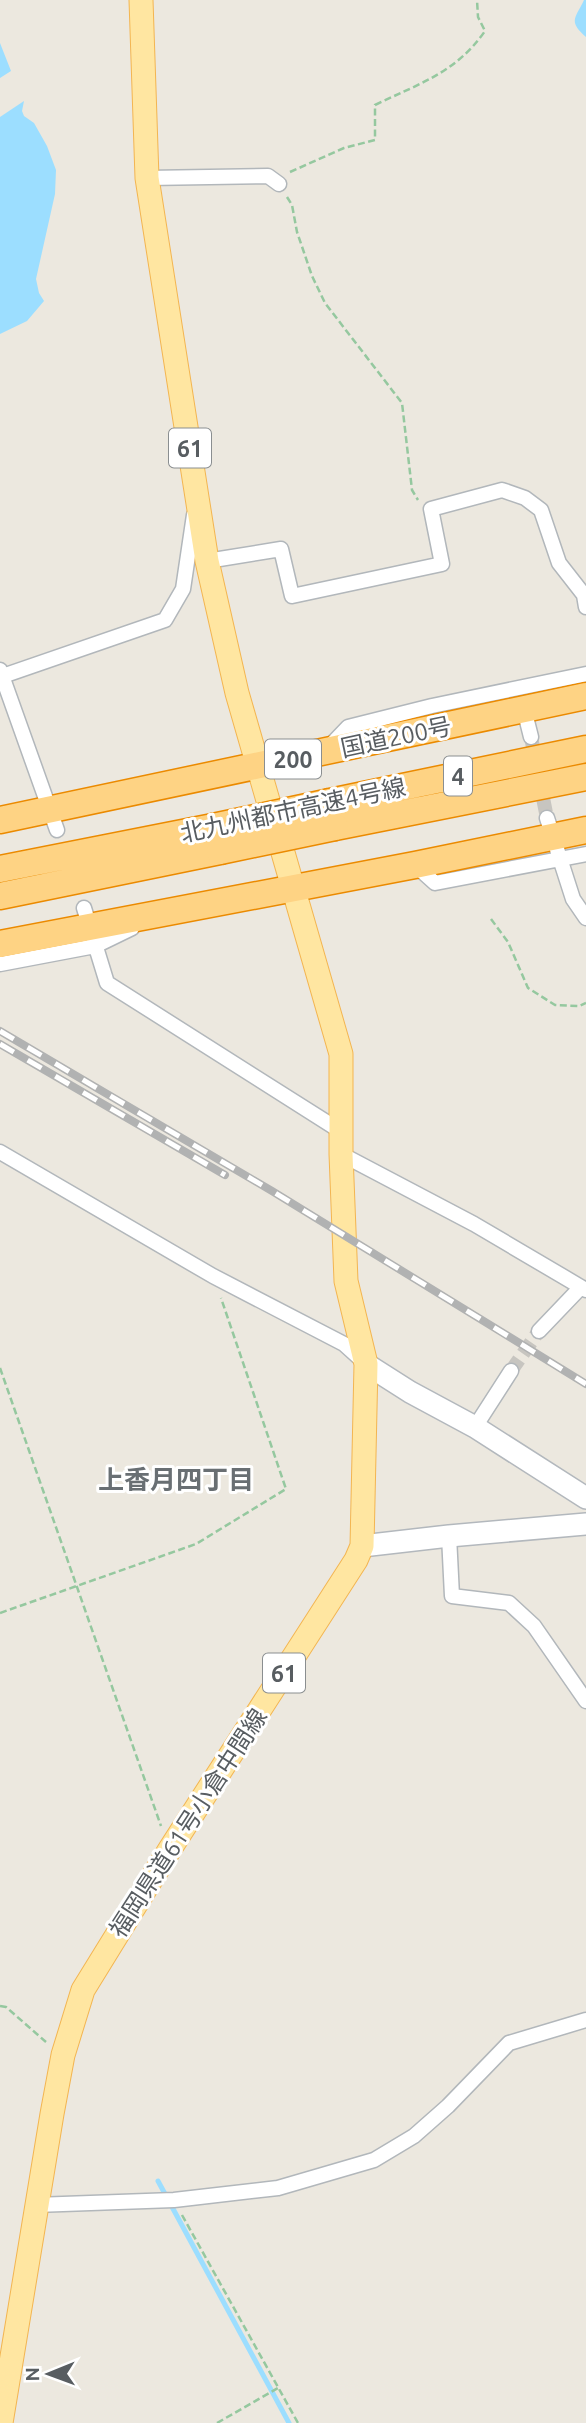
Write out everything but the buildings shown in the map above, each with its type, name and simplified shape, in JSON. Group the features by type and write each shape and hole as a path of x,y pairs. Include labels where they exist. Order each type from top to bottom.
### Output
{"highway":[{"name":"国道200号","path":"0,820 54,820 324,752 522,698 585,688"},
{"name":"北九州都市高速4号線","path":"333,815 580,749"},
{"name":"北九州都市高速4号線","path":"0,895 217,839 333,815 586,777"},
{"path":"0,944 586,830"},
{"name":"北九州都市高速4号線","path":"0,869 217,839"}],"main road":[{"name":"福岡県道61号小倉中間線","path":"1,2423 63,2055 83,1990 170,1849 356,1560 362,1546 366,1364 346,1281 341,1054 234,680 207,561 147,178 141,0"}],"street":[{"path":"147,178 268,176 279,184"},
{"path":"207,561 281,549 292,596 442,564 431,509 502,490 525,498 541,510 559,563 584,595 586,607"},
{"path":"54,820 1,675 165,620 183,589 197,493"},
{"path":"522,698 530,737"},
{"path":"553,838 586,854"},
{"path":"553,838 573,900 586,918"},
{"path":"0,964 90,927 107,983 342,1143 584,1288 539,1331"},
{"path":"0,1153 213,1276 344,1344 366,1364 410,1392 475,1427 586,1498"},
{"path":"475,1427 510,1371"},
{"path":"362,1546 586,1524"},
{"path":"449,1536 452,1596 509,1603 534,1626 586,1701"},
{"path":"36,2205 174,2200 278,2188 374,2160 414,2136 448,2106 509,2043 586,2020"}],"path":[{"path":"431,509 420,503 412,490 402,402 324,303 297,232 292,205 279,184 291,170 344,148 375,140 375,104 446,71 471,51 485,32 478,17 477,0"},
{"path":"491,919 508,942 528,988 555,1005 579,1006 586,1003"},
{"path":"0,1613 196,1544 286,1489 213,1276"},
{"path":"0,1368 170,1849"},
{"path":"0,2006 6,2007 63,2055"},
{"path":"174,2200 299,2423"},
{"path":"217,2423 279,2387"}],"water":[{"path":"586,0 586,37 575,23"},
{"path":"0,43 11,71 0,78"},
{"path":"24,101 24,116 34,123 56,170 55,194 36,279 44,301 27,321 0,334 0,117"}],"waterway":[{"path":"158,2181 289,2423"}],"tunnel":[{"path":"531,737 547,818"},
{"path":"511,1371 539,1331"}],"railway":[{"path":"0,1031 272,1191 586,1384"},
{"path":"0,1044 225,1175"}],"district":[{"name":"上香月四丁目","path":"176,1479"}]}
